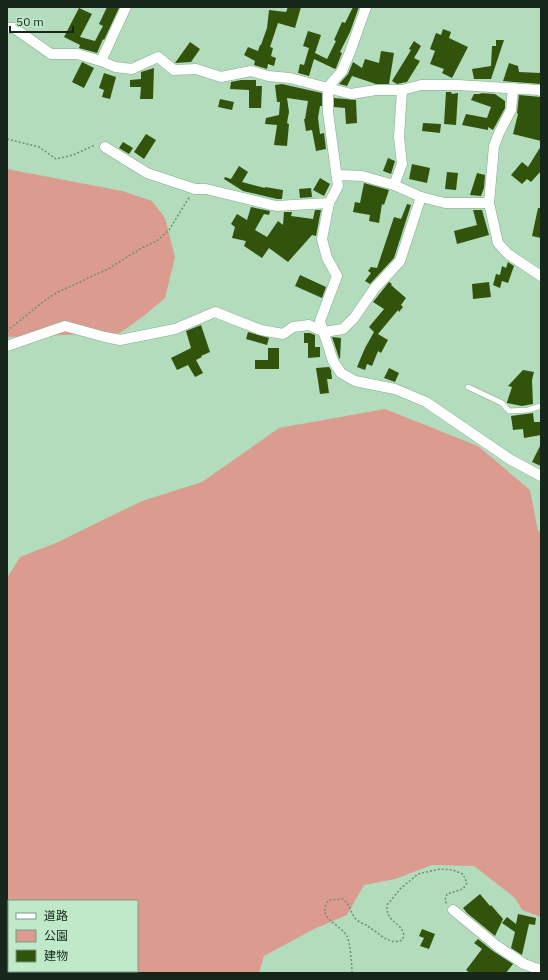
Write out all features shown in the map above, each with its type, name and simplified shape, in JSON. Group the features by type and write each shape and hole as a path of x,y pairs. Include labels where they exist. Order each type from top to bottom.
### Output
{"street":[{"path":"101,61 126,7"},
{"path":"366,7 342,71 328,87 328,112 338,175 338,186 329,202 322,239 327,258 337,276 320,321 333,361 341,373 355,381 396,389 426,402 511,460 541,476"},
{"path":"7,28 14,28 51,54 77,54 115,67 132,69 158,57 174,70 196,69 221,77 251,71 268,76 290,78 351,94 376,90 402,90 421,85 458,85 541,91"},
{"path":"513,88 511,110 498,133 494,146 489,203 498,242 508,254 541,276"},
{"path":"394,185 402,164 399,137 402,90"},
{"path":"105,147 147,174 195,188 206,189 276,206 329,202"},
{"path":"338,175 362,176 394,185 421,197 445,203 489,203"},
{"path":"7,346 66,326 105,338 120,340 175,329 214,312 262,330 283,334 294,327 309,325 324,332 343,329 354,318 374,289 400,261 421,197"},
{"path":"453,910 497,946 522,969 541,970"}],"lane":[{"path":"468,388 502,403 509,411 528,410 541,406"}],"path":[{"path":"7,139 39,147 56,159 73,155 96,145 105,147"},
{"path":"7,331 44,301 58,292 108,269 140,249 158,240 169,230 195,188"},
{"path":"352,973 347,936 327,917 324,912 326,904 329,900 343,898 348,903 356,920 370,927 386,939 394,942 400,941 404,936 404,933 386,913 387,905 401,888 418,874 440,869 453,870 463,874 467,883 463,888 447,894 445,900 447,905 453,910"}],"green space":[{"path":"7,169 122,191 152,201 165,218 175,257 165,298 120,333 7,337"},
{"path":"385,409 478,446 530,490 538,531 541,532 541,917 522,910 515,898 474,866 432,865 395,879 364,885 347,915 314,929 264,956 259,973 7,973 7,578 20,557 58,542 142,501 202,482 279,428"}],"building":[{"path":"107,7 119,8 97,53 79,48 80,45 64,37 79,8 92,14 80,37 95,41 103,26 99,24"},
{"path":"288,7 301,7 295,28 278,23 270,47 273,48 271,56 276,58 274,66 268,64 267,69 254,65 255,61 244,55 248,47 258,51 267,28 269,10 286,12"},
{"path":"353,7 359,7 350,32 340,52 342,53 336,68 335,69 314,59 309,76 298,73 300,64 304,65 309,48 303,46 308,31 321,35 315,53 327,59 336,41 334,40 342,22 345,23"},
{"path":"443,29 451,32 449,38 468,47 452,78 442,73 444,69 430,64 435,51 430,49 436,33 441,35"},
{"path":"496,40 504,40 491,79 474,79 472,69 491,66 492,46 496,46"},
{"path":"414,41 421,46 414,58 420,61 407,82 397,84 392,81 411,50 409,49"},
{"path":"190,42 200,49 191,62 175,63"},
{"path":"381,51 394,53 389,84 376,84 352,76 347,86 339,84 348,74 353,62 362,68 365,59 379,63"},
{"path":"82,62 94,68 84,88 72,82"},
{"path":"509,63 518,66 519,72 541,73 541,84 503,81"},
{"path":"154,68 153,99 140,99 141,87 130,87 130,80 141,79 141,72"},
{"path":"104,73 116,77 110,99 102,97 104,90 99,88"},
{"path":"256,80 256,86 262,86 261,108 249,108 249,90 230,89 231,82"},
{"path":"282,84 322,93 322,106 320,106 318,118 320,134 324,133 326,149 316,151 312,130 306,131 304,119 308,101 287,98 289,112 287,123 289,124 287,146 274,145 277,125 265,124 266,118 279,115 280,102 277,102 275,85"},
{"path":"446,92 451,92 452,94 458,93 456,125 444,124"},
{"path":"479,93 495,94 505,101 505,108 493,130 488,127 488,130 462,125 466,114 487,118 491,107 471,100 474,94 482,94"},
{"path":"519,95 541,97 541,141 513,134 518,114"},
{"path":"334,98 356,100 357,123 346,124 345,108 334,107"},
{"path":"220,99 234,102 232,110 218,107"},
{"path":"423,123 441,124 440,133 422,131"},
{"path":"146,134 156,140 144,159 134,152"},
{"path":"123,142 133,148 129,154 119,148"},
{"path":"541,146 541,171 531,182 527,179 522,184 511,175 522,162 528,167"},
{"path":"388,158 395,161 391,174 383,171"},
{"path":"412,164 430,168 427,183 409,179"},
{"path":"239,166 248,172 242,182 265,188 283,190 282,199 243,191 224,179 225,177 231,179"},
{"path":"447,172 458,173 456,190 445,189"},
{"path":"477,173 485,175 484,188 481,196 470,195"},
{"path":"320,178 330,184 324,196 313,190"},
{"path":"364,183 389,190 384,205 382,204 379,223 369,221 370,215 353,212 355,202 360,203"},
{"path":"311,188 312,197 300,198 299,189"},
{"path":"407,204 411,205 394,258 370,284 365,281 371,273 368,271 371,267 377,268 394,217 401,219"},
{"path":"251,207 270,211 269,215 264,214 255,230 267,237 278,221 283,225 284,212 292,212 291,216 313,219 315,210 321,210 316,236 312,235 288,262 269,248 262,258 244,246 246,241 232,238 235,227 231,224 237,214 247,220"},
{"path":"538,208 541,208 541,238 532,236"},
{"path":"473,210 482,210 489,235 457,244 454,231 477,225"},
{"path":"508,262 514,266 508,283 502,281 500,288 493,285 496,274 500,275 502,266 506,268"},
{"path":"300,275 326,287 322,298 295,286"},
{"path":"389,282 406,298 401,305 403,307 399,312 398,310 378,334 388,340 381,353 378,351 372,366 367,364 365,370 357,367 374,332 369,327 384,309 373,302"},
{"path":"489,282 491,297 473,299 472,284"},
{"path":"201,325 210,352 196,360 203,373 195,377 188,365 177,370 171,358 191,348 186,331"},
{"path":"248,332 269,338 267,345 246,339"},
{"path":"304,333 315,335 315,347 320,347 320,357 308,358 308,343 304,343"},
{"path":"332,337 341,338 340,359 339,358"},
{"path":"268,348 279,348 279,369 255,369 255,360 268,360"},
{"path":"329,367 331,370 332,379 327,379 329,393 320,394 316,368"},
{"path":"389,368 399,373 395,382 384,378"},
{"path":"523,370 534,372 532,380 533,404 522,406 507,403 512,387 508,386"},
{"path":"533,413 534,422 541,422 541,435 524,438 523,429 513,430 511,416"},
{"path":"541,444 541,466 532,462"},
{"path":"480,894 503,919 495,936 463,908"},
{"path":"518,914 536,918 535,925 529,924 522,955 511,948 515,932 502,923 507,917 516,924"},
{"path":"422,929 435,934 429,949 420,946 424,938 419,936"},
{"path":"478,939 513,964 506,973 470,973 466,970 482,949 474,943"}]}
